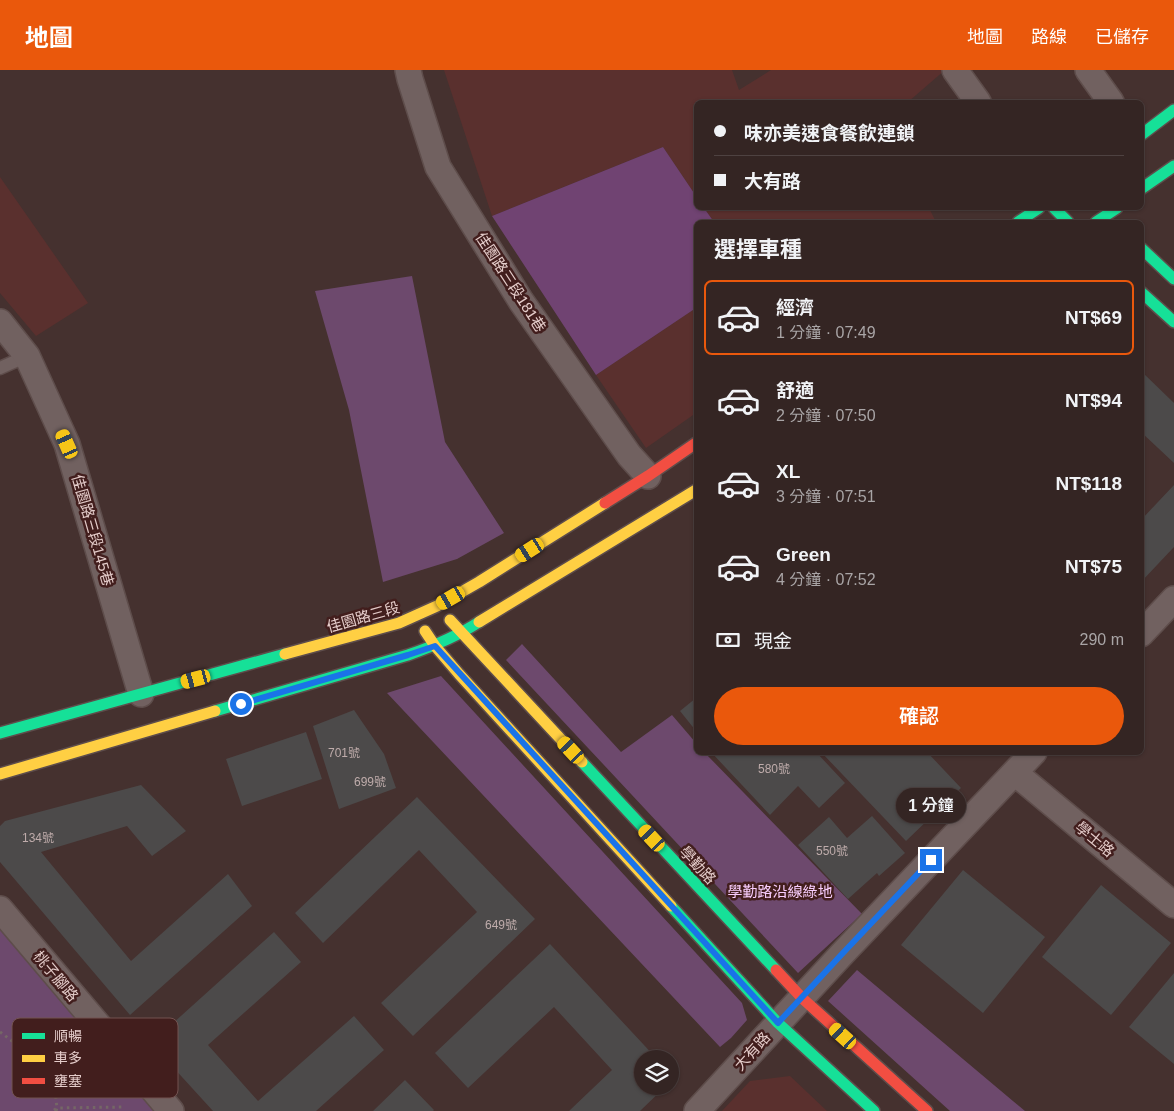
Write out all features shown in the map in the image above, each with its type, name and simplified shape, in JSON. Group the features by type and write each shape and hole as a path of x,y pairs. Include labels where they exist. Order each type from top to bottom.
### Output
{"street":[{"name":"佳園路三段181巷","path":"408,70 438,167 521,301 629,455 648,476"},
{"path":"955,70 977,100"},
{"path":"1088,70 1110,100"},
{"path":"1144,133 1174,110"},
{"path":"1144,187 1174,166"},
{"path":"1021,220 1037,210"},
{"path":"1056,210 1066,220"},
{"path":"1144,251 1174,279"},
{"path":"1144,295 1174,322"},
{"name":"佳園路三段145巷","path":"0,322 27,356 67,444 141,694"},
{"name":"佳園路三段","path":"0,733 399,623 416,616 479,582 648,476 694,444"},
{"path":"0,774 435,646 462,633 694,491"},
{"path":"1144,631 1174,598"},
{"name":"學勤路","path":"437,606 802,998 927,1111"},
{"path":"416,616 435,646 778,1023 874,1111"},
{"name":"大有路","path":"698,1111 848,947 1031,755"},
{"name":"學士路","path":"1015,773 1174,905"},
{"name":"桃子腳路","path":"0,909 92,1018"},
{"name":"桃子腳路","path":"160,1098 171,1111"}],"lane":[{"path":"0,368 27,356"}],"path":[{"path":"0,1032 12,1041"},
{"path":"55,1110 124,1107"}],"shaded area":[{"path":"444,70 732,70 739,90 771,70 945,70 910,100 694,100 694,193 663,147 492,216"},
{"path":"663,147 694,193 694,210 705,210 713,220 694,220 694,309 596,375 492,216"},
{"path":"0,177 88,303 36,336 0,293"},
{"path":"705,210 930,210 935,220 713,220"},
{"path":"694,309 694,414 646,448 596,375"},
{"path":"790,1076 827,1111 722,1111 750,1081"}],"green space":[{"path":"412,276 445,442 504,533 457,559 383,582 349,410 315,291"},
{"name":"學勤路沿線綠地","path":"522,644 621,752 672,715 694,741 694,755 707,755 862,914 798,973 506,660"},
{"path":"441,676 742,1003 747,1020 720,1047 387,693"},
{"path":"0,927 83,1018 12,1018 12,1098 156,1098 168,1111 0,1111"},
{"path":"857,970 1025,1111 950,1111 828,1001"}],"building":[{"path":"1144,374 1174,403 1174,463 1144,435"},
{"path":"1174,485 1174,547 1144,579 1144,517"},
{"path":"694,700 694,728 680,711"},
{"path":"354,710 384,754 396,788 339,809 313,726"},
{"path":"306,732 322,779 242,806 226,759"},
{"path":"714,755 819,755 845,783 819,808 798,786 770,815"},
{"path":"824,755 930,755 961,788 906,841"},
{"path":"141,785 186,831 152,856 127,826 41,852 131,961 228,874 252,906 130,1015 0,862 0,826 5,821"},
{"path":"417,797 535,919 413,1036 381,1003 477,912 419,850 323,943 295,913"},
{"path":"872,816 905,853 879,876 877,873 848,899 798,845 829,817 847,838"},
{"path":"963,870 1045,937 983,1013 901,945"},
{"path":"1101,885 1171,943 1111,1015 1042,957"},
{"path":"274,932 301,962 208,1045 258,1101 354,1016 384,1050 316,1111 213,1111 178,1073 178,1019"},
{"path":"550,944 649,1050 634,1050 634,1095 657,1095 640,1111 569,1111 612,1070 554,1007 468,1088 435,1053"},
{"path":"1174,973 1174,1064 1129,1027"},
{"path":"405,1080 433,1111 373,1111"}],"traffic: fast":[{"path":"1144,133 1174,110"},
{"path":"1144,187 1174,166"},
{"path":"1021,220 1036,210"},
{"path":"1056,210 1066,220"},
{"path":"1099,220 1114,210"},
{"path":"1144,251 1174,279"},
{"path":"1144,295 1174,322"},
{"path":"215,711 408,655 445,641 479,622"},
{"path":"0,733 285,654"},
{"path":"582,762 776,970"},
{"path":"671,906 778,1023 874,1111"}],"traffic: slow":[{"path":"479,622 694,491"},
{"path":"285,654 399,623 437,606 605,503"},
{"path":"450,620 582,762"},
{"path":"425,631 459,674 671,906"},
{"path":"0,774 215,711"}],"traffic: jam":[{"path":"605,503 694,444"},
{"path":"776,970 802,998 927,1111"}],"route":[{"path":"241,704 435,646 778,1023 931,860"}]}
